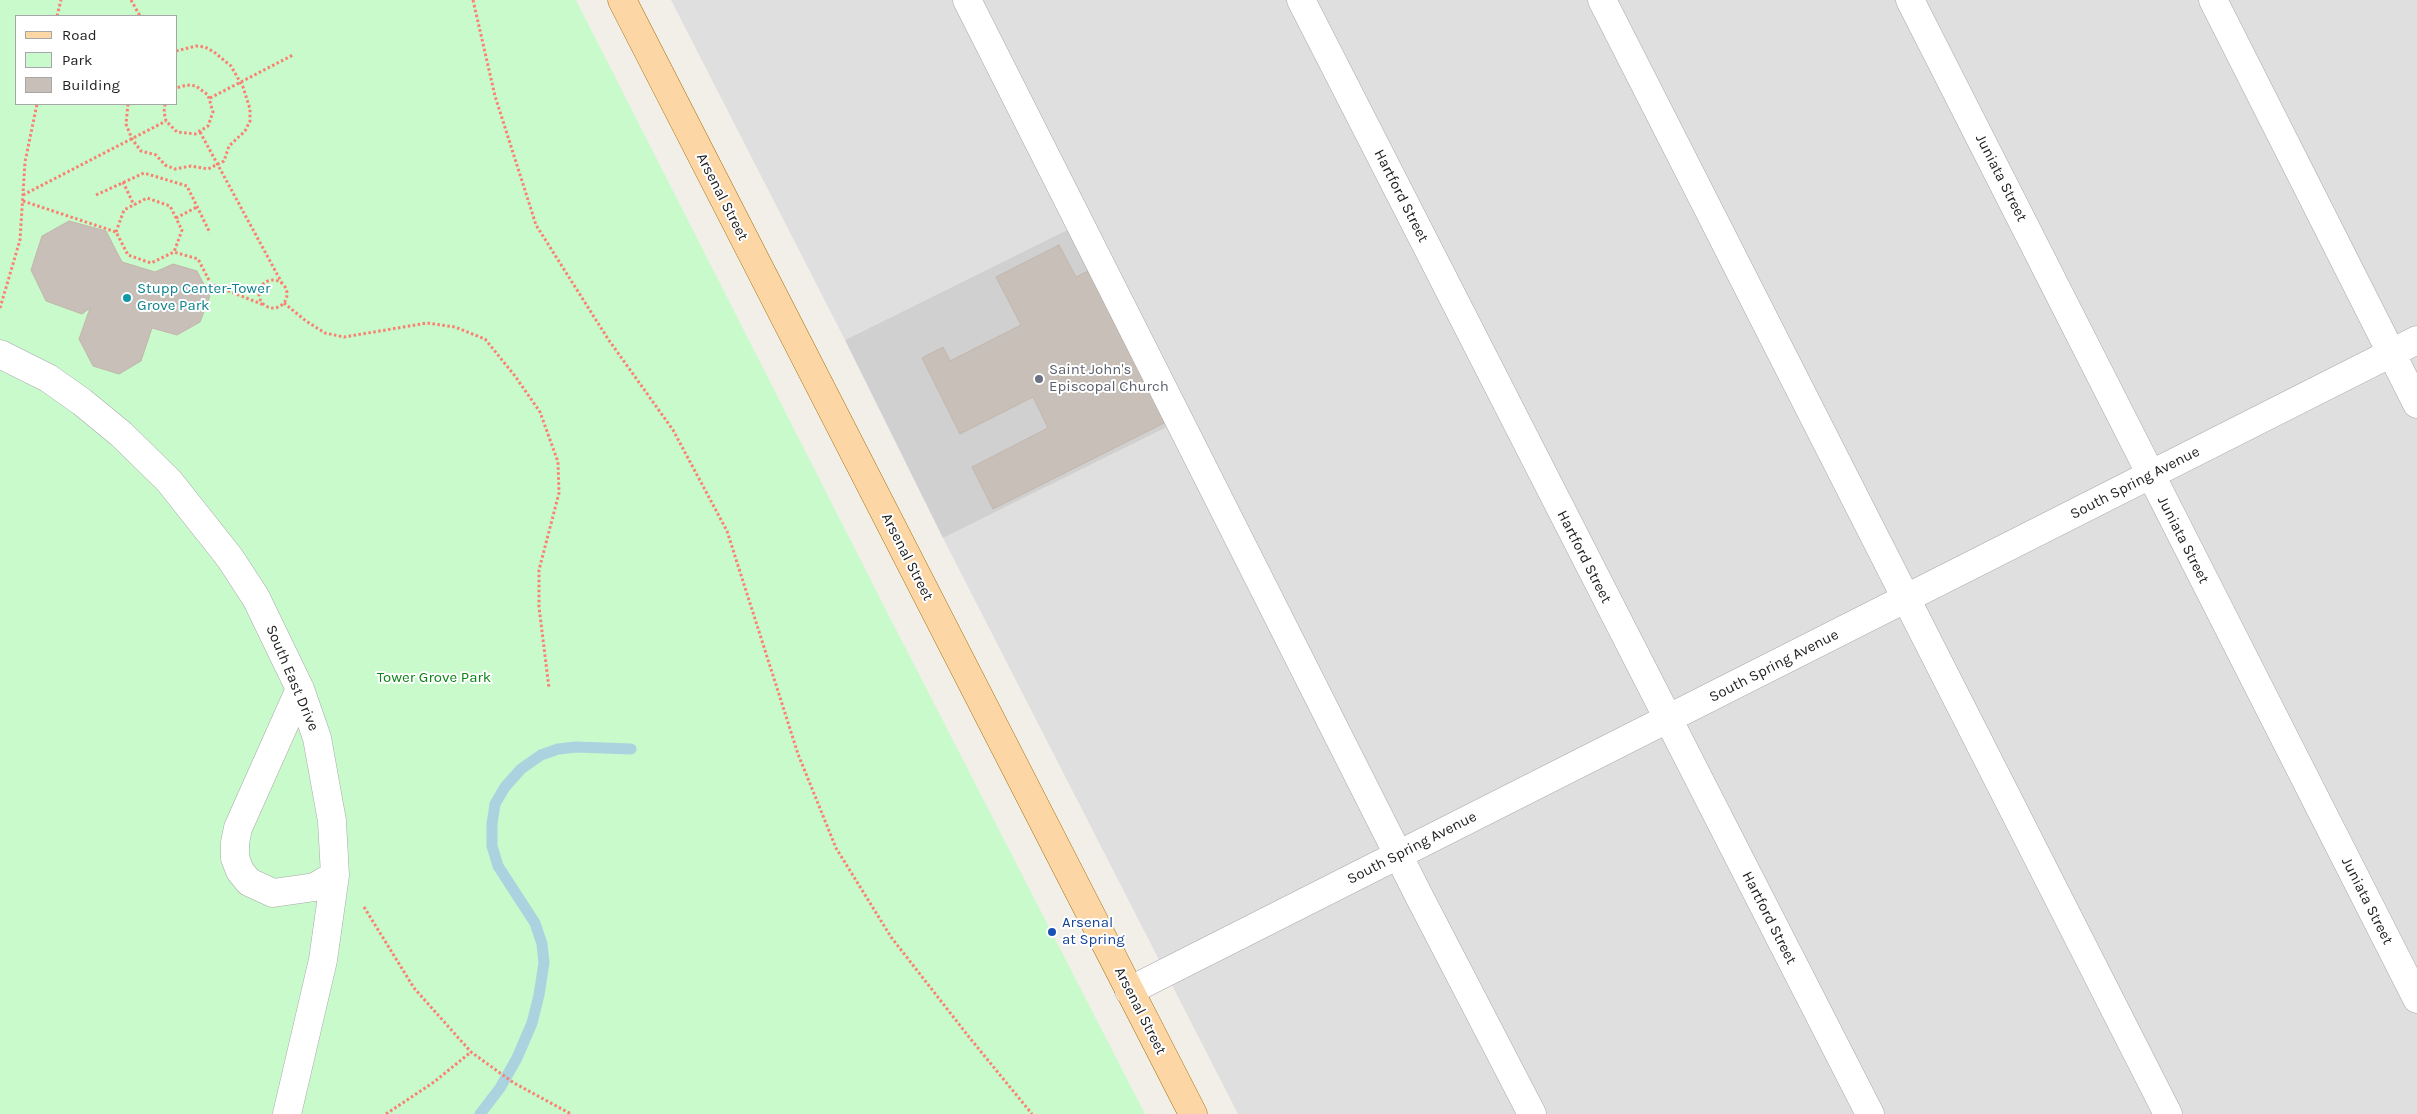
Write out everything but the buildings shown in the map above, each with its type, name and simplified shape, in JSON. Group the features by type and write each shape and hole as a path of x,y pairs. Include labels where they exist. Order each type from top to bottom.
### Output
{"main road":[{"name":"Arsenal Street","path":"622,0 1193,1114"}],"street":[{"path":"967,0 1398,855 1532,1114"},
{"name":"Hartford Street","path":"1300,0 1870,1114"},
{"path":"1602,0 2168,1114"},
{"name":"Juniata Street","path":"1910,0 2417,999"},
{"path":"2213,0 2417,404"},
{"name":"South Spring Avenue","path":"1129,991 1907,600 2417,340"},
{"name":"South East Drive","path":"0,354 48,378 82,402 121,434 169,481 224,551 256,598 300,689 317,738 332,821 335,875 323,960 287,1114"},
{"path":"300,689 238,828 234,843 235,858 240,871 249,882 273,893 314,887 335,875"}],"path":[{"path":"57,15 61,0"},
{"path":"131,0 139,15"},
{"path":"473,0 495,96 536,225 608,339 673,430 727,531 798,754 836,848 892,937 1032,1114"},
{"path":"128,105 126,124 132,139 141,151 156,155 162,163 171,168 191,166 204,169 218,165 226,159 229,146 245,131 250,121 249,105 241,82 231,66 205,47 196,46 178,50"},
{"path":"210,98 293,55"},
{"path":"165,105 166,121 174,130 180,133 188,135 200,132 208,126 212,117 213,106 204,90 196,86 178,88"},
{"path":"0,308 20,240 25,162 37,105"},
{"path":"23,194 166,121"},
{"path":"200,132 286,291 284,303"},
{"path":"96,195 144,172 187,186 210,233"},
{"path":"123,182 134,205"},
{"path":"116,232 124,210 147,198 170,206 182,230 174,252"},
{"path":"23,201 116,232 128,255 151,263 174,252 198,259 211,284 275,308 284,303"},
{"path":"176,218 197,207"},
{"path":"264,305 259,296 263,284 276,280 283,285"},
{"path":"284,303 306,321 325,333 344,338 427,323 455,327 486,339 540,412 558,462 559,493 539,570 539,607 549,688"},
{"path":"335,875 366,909 414,988 471,1052 514,1083 572,1114"},
{"path":"386,1114 434,1082 471,1052"}],"shaded area":[{"path":"671,0 2417,0 2417,1114 1238,1114 943,538 1169,426 1071,228 845,340"},
{"path":"1071,228 1169,426 943,538 845,340"}],"green space":[{"name":"Tower Grove Park","path":"0,0 576,0 1145,1114 0,1114"}],"waterway":[{"path":"480,1114 500,1088 517,1058 532,1023 544,963 542,944 535,923 498,866 492,846 492,824 495,804 505,787 521,769 541,755 558,749 576,747 631,749"}],"place":[{"name":"Stupp Center-Tower Grove Park","path":"127,298"},
{"name":"Saint John's Episcopal Church","path":"1039,379"},
{"name":"Arsenal at Spring","path":"1052,932"}]}
